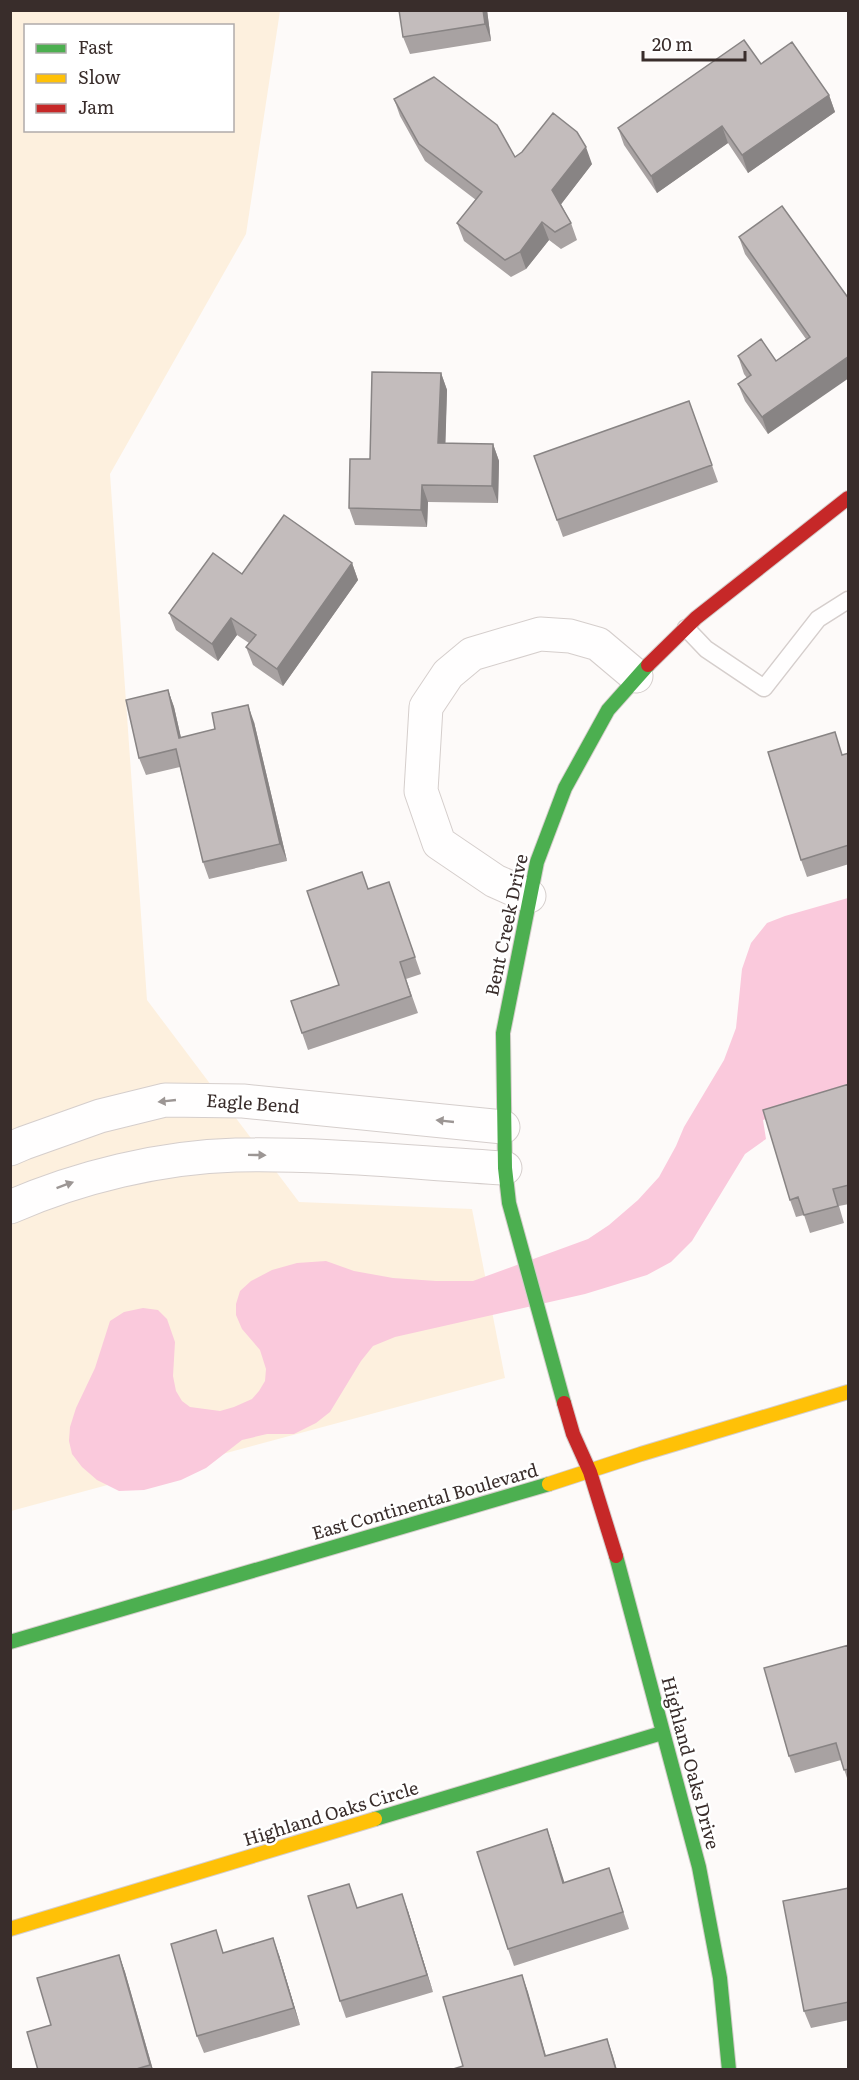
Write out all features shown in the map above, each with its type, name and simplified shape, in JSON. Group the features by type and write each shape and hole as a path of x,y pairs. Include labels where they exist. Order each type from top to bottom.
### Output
{"street":[{"name":"Bent Creek Drive","path":"590,1472 573,1434 509,1203 505,1168 502,1033 537,862 565,788 608,710 636,676 686,628 849,498"},
{"path":"529,896 495,881 440,843 421,790 426,707 448,674 472,654 540,634 570,636 598,644 636,676"},
{"name":"Eagle Bend","path":"10,1149 100,1116 165,1100 243,1101 503,1127"},
{"path":"10,1207 79,1180 181,1160 234,1155 312,1156 505,1168"},
{"name":"East Continental Boulevard","path":"10,1642 590,1472 641,1454 849,1392"},
{"name":"Highland Oaks Drive","path":"590,1472 627,1594 699,1867 720,1978 729,2070"},
{"name":"Highland Oaks Circle","path":"10,1929 662,1733"}],"lane":[{"path":"686,628 706,649 764,688 818,619 849,600"}],"shaded area":[{"path":"11,11 280,11 246,234 110,474 147,1000 299,1202 472,1209 505,1378 11,1511"},
{"path":"848,898 848,1097 763,1120 766,1139 745,1154 692,1241 671,1262 647,1275 585,1294 395,1337 373,1346 361,1361 330,1412 316,1423 294,1434 267,1434 242,1440 206,1468 181,1480 144,1490 119,1491 97,1480 82,1467 72,1454 69,1441 70,1427 76,1408 95,1368 110,1321 124,1312 143,1308 158,1310 167,1319 175,1342 173,1376 176,1391 182,1401 190,1407 220,1411 252,1399 265,1381 266,1369 260,1350 242,1329 236,1315 236,1304 240,1291 251,1281 272,1270 297,1263 326,1261 354,1271 393,1278 473,1281 588,1239 609,1225 638,1200 659,1177 684,1127 724,1060 736,1028 742,969 751,943 767,923"}],"building":[{"path":"399,10 483,10 485,24 403,37"},
{"path":"744,40 761,64 792,42 829,95 742,155 722,126 651,176 618,128"},
{"path":"434,77 497,125 515,157 522,152 553,113 577,132 586,147 552,190 571,223 555,232 542,222 520,252 505,260 457,223 482,192 419,144 394,99"},
{"path":"782,206 849,299 849,356 762,417 738,384 751,375 738,356 761,339 776,361 810,337 739,237"},
{"path":"372,372 441,373 438,443 493,444 492,486 422,485 421,510 349,508 350,459 370,459"},
{"path":"689,401 712,465 557,520 534,456"},
{"path":"284,515 352,563 277,669 246,647 256,635 231,618 212,644 169,613 213,553 242,574"},
{"path":"168,690 179,738 215,729 212,713 248,705 280,844 203,862 176,749 139,758 126,700"},
{"path":"835,732 842,755 849,753 849,845 801,860 768,752"},
{"path":"362,872 368,889 389,882 415,957 400,962 411,996 302,1033 291,1001 339,985 307,891"},
{"path":"849,1084 849,1185 833,1189 838,1206 804,1215 798,1197 790,1200 763,1110"},
{"path":"849,1645 849,1769 844,1770 836,1743 789,1756 764,1668"},
{"path":"547,1829 563,1883 609,1868 623,1912 508,1949 477,1852"},
{"path":"349,1884 357,1908 402,1894 427,1975 340,2001 308,1896"},
{"path":"849,1888 849,2002 804,2011 783,1901"},
{"path":"216,1930 223,1953 273,1938 294,2008 197,2036 171,1944"},
{"path":"119,1955 150,2065 133,2070 38,2070 27,2032 51,2025 37,1978"},
{"path":"522,1975 545,2056 607,2039 616,2070 450,2070 463,2066 443,1997"}],"traffic: fast":[{"path":"564,1403 509,1203 505,1168 503,1033 537,862 565,788 608,710 648,665"},
{"path":"10,1642 549,1484"},
{"path":"616,1556 699,1867 720,1978 729,2070"},
{"path":"375,1819 662,1733"}],"traffic: slow":[{"path":"549,1484 848,1392"},
{"path":"10,1929 375,1819"}],"traffic: jam":[{"path":"648,665 696,618 848,498"},
{"path":"564,1403 573,1434 590,1472 616,1556"}]}
